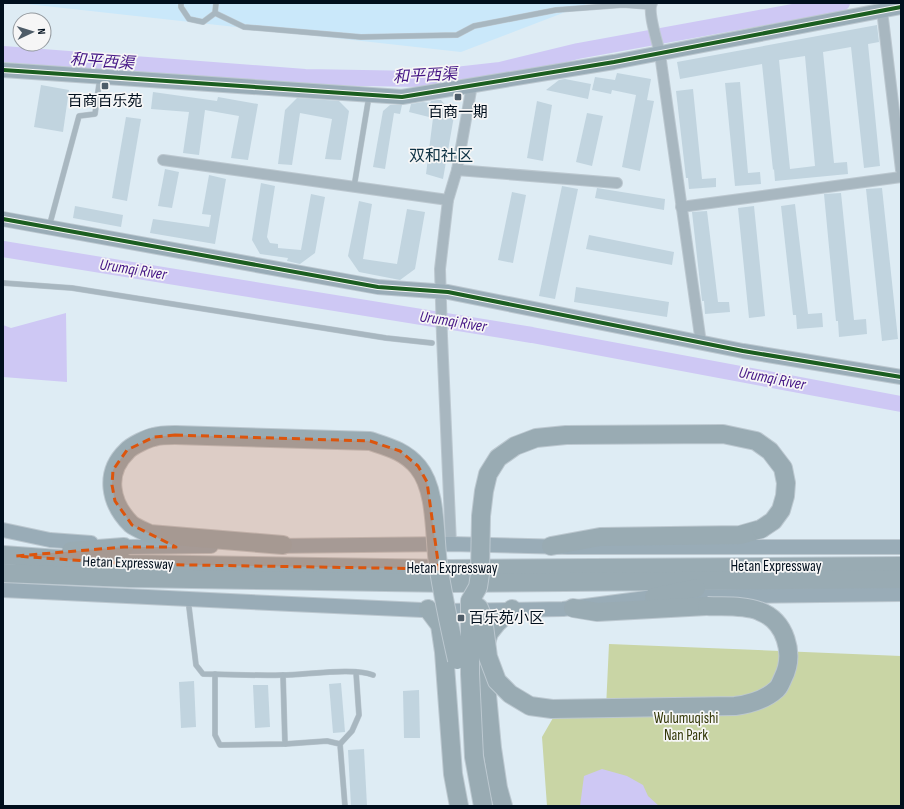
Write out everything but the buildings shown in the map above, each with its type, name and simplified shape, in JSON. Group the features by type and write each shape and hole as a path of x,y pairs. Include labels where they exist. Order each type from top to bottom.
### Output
{"highway":[{"path":"482,806 474,757 470,674 470,600 478,588 480,574 481,516 484,491 488,474 498,458 515,446 536,438 566,435 723,434 756,441 770,451 783,468 786,483 785,496 781,510 774,521 761,529 740,535 600,537 551,546"},
{"path":"283,545 150,534 132,525 122,513 115,501 112,485 113,470 127,450 154,436 175,435 370,441 400,451 418,466 427,482 432,502 438,564 457,660 460,734 468,795 471,806"},
{"path":"9,556 124,547"},
{"name":"Hetan Expressway","path":"9,556 129,564 451,569 901,566"},
{"name":"Hetan Expressway","path":"3,573 129,578 451,583 901,580"},
{"path":"654,597 728,580"},
{"path":"470,600 478,608 483,618 488,657 497,681 510,694 530,706 552,709 735,706 750,704 766,697 778,688 789,661 787,642 782,631 773,620 760,611 736,607 708,606 597,612 573,608"},
{"path":"503,806 498,788 492,748 486,698 483,652 489,633 512,609"},
{"path":"433,610 440,625 444,652 454,774 459,806"}],"street":[{"path":"3,70 402,97 660,53 901,7"},
{"path":"651,8 660,53 701,343"},
{"path":"882,10 901,170"},
{"path":"451,544 440,268 448,200 457,170 472,86"},
{"path":"163,160 448,200"},
{"path":"457,170 617,183"},
{"path":"681,207 901,177"},
{"path":"3,219 378,288 440,296 456,293 701,343 901,377"},
{"path":"3,530 50,540 124,547 451,544 551,546 901,547"},
{"path":"3,590 433,610 563,609 654,597 901,594"},
{"path":"490,806 478,748 473,658 476,640 480,630 491,618 512,609"},
{"path":"433,610 446,624 452,653 454,720 457,754 466,806"}],"lane":[{"path":"182,3 181,7 189,19 203,22 215,13 216,3"},
{"path":"215,13 244,27 361,38 457,35 474,26 556,10 623,5 651,8"},
{"path":"49,228 79,116 95,114 100,76"},
{"path":"354,187 369,95"},
{"path":"3,283 72,288 386,338 432,343"},
{"path":"188,598 196,665 203,674 283,675 367,672 373,675"},
{"path":"345,806 340,744 352,731 359,715 356,672"},
{"path":"215,674 215,735 220,745 285,744 327,741 340,744"},
{"path":"283,675 285,744"}],"highlighted area":[{"path":"175,435 370,441 400,451 418,466 427,482 439,569 129,564 16,556 124,547 176,547 132,525 115,501 112,485 113,470 127,450 154,437"}],"shaded area":[{"path":"18,3 589,3 461,52"},
{"path":"66,313 67,382 3,377 3,325 11,328"},
{"path":"602,769 627,776 643,785 648,796 659,806 580,806 584,776"}],"green space":[{"name":"Wulumuqishi Nan Park","path":"609,644 901,656 901,806 547,806 542,737 557,711 606,708"}],"waterway":[{"name":"和平西渠","path":"3,54 305,77 420,79 500,70 578,51 842,3"},
{"name":"Urumqi River","path":"3,249 532,335 901,404"}],"cycle path":[{"path":"3,70 402,97 614,62 901,7"},
{"path":"3,219 378,287 448,292 743,351 901,377"}],"place":[{"name":"百商百乐苑","path":"105,86"},
{"name":"百商一期","path":"458,97"},
{"name":"百乐苑小区","path":"461,618"}],"district":[{"name":"双和社区","path":"441,156"}]}
